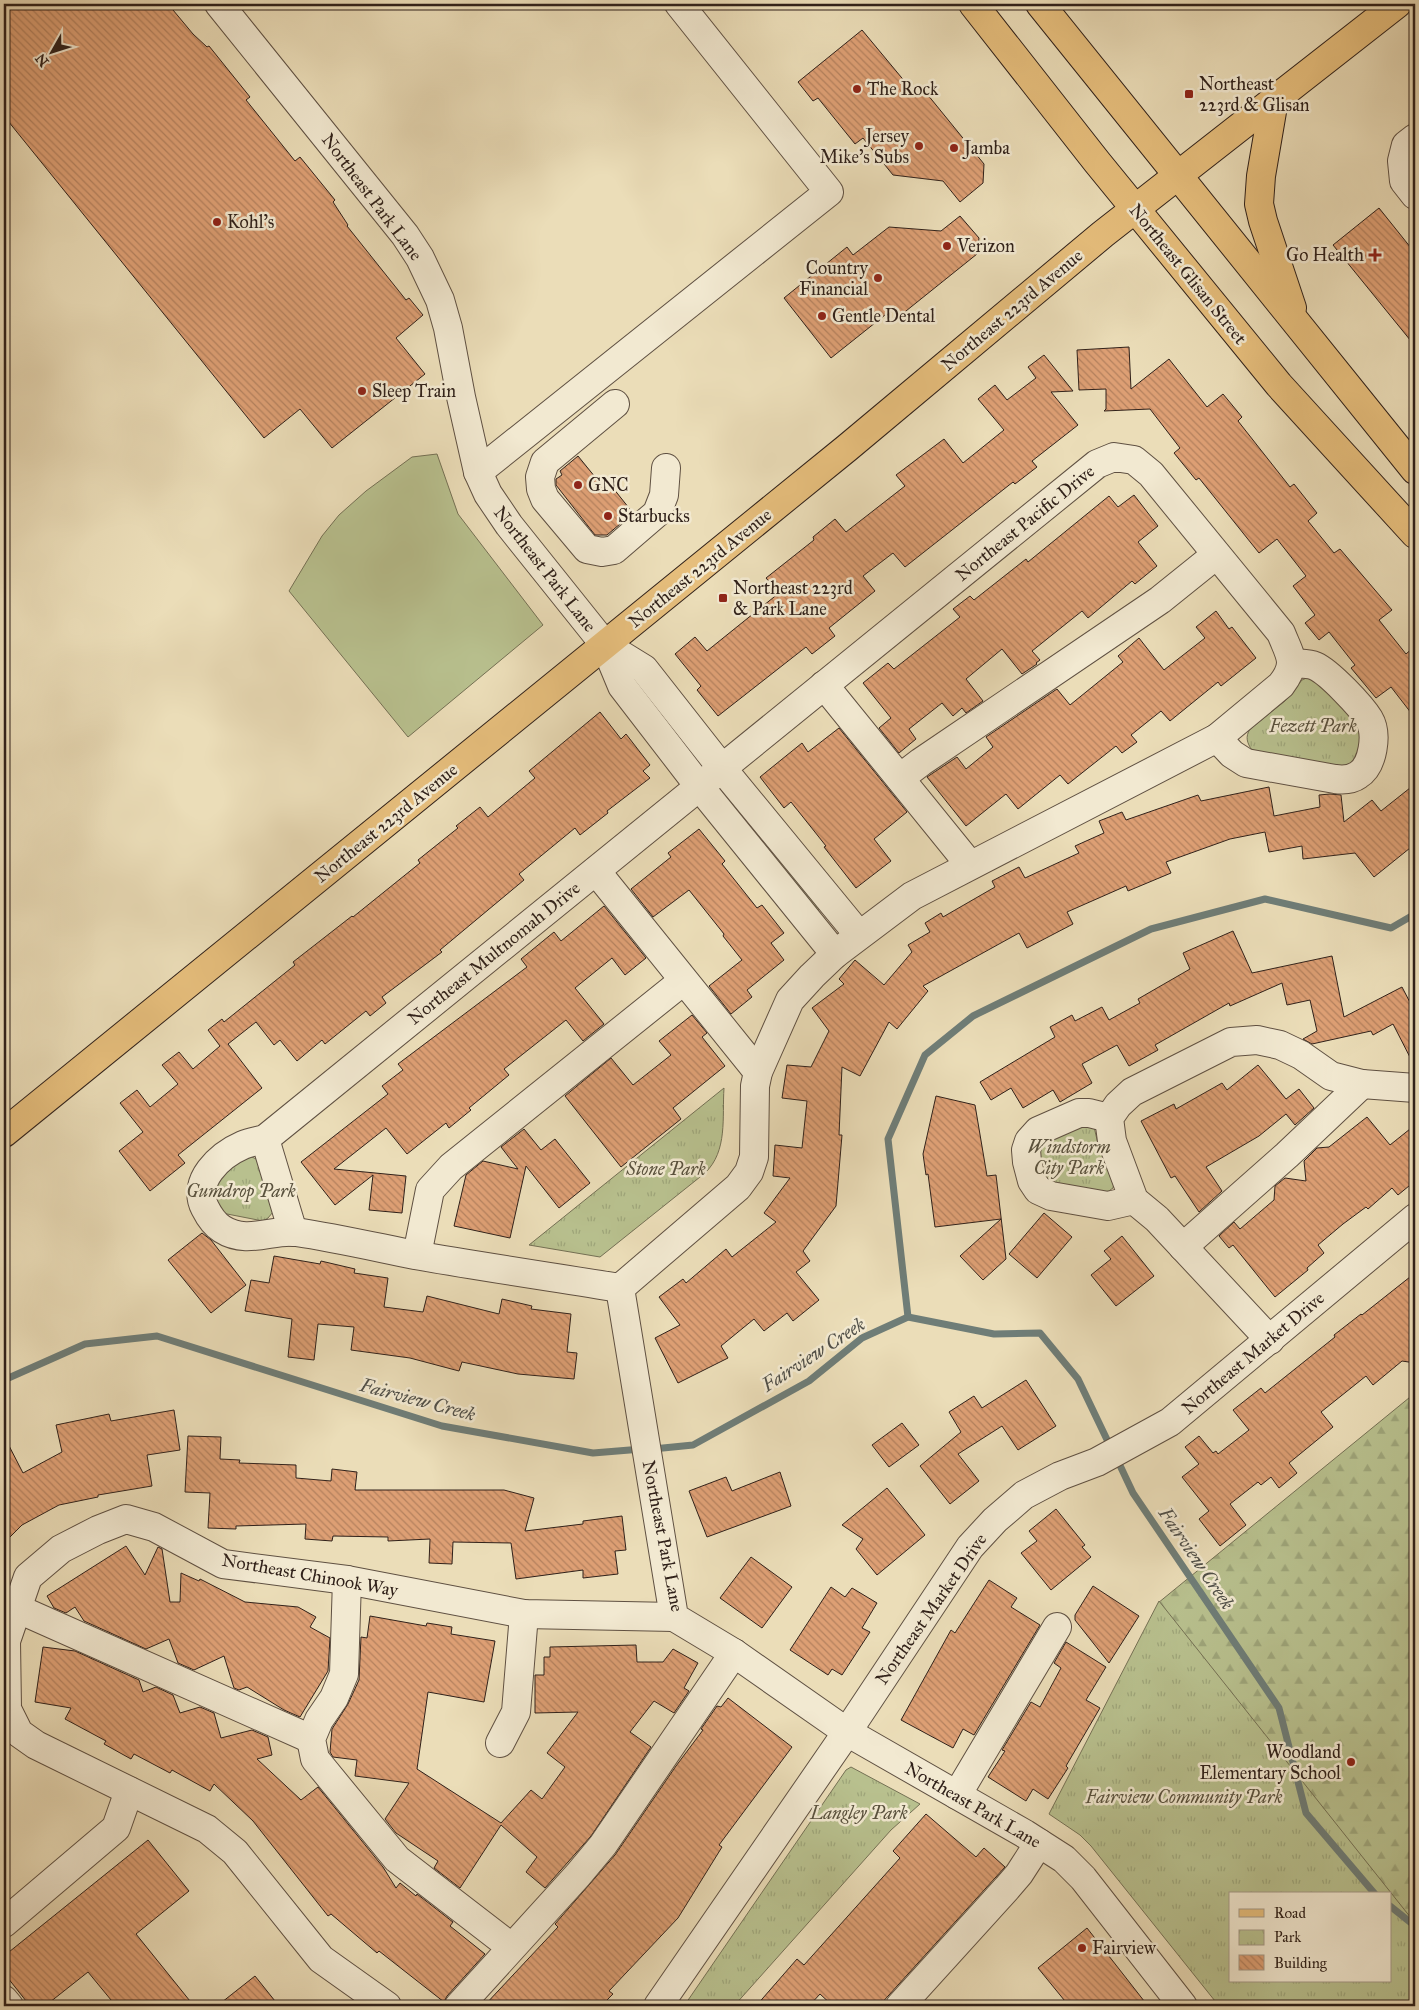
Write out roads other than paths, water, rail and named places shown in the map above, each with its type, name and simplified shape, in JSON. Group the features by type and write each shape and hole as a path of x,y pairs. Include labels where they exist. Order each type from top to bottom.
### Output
{"main road":[{"name":"Northeast Glisan Street","path":"973,4 1135,209 1279,385 1415,534"},
{"path":"1040,4 1415,470"},
{"name":"Northeast 223rd Avenue","path":"4,1133 847,448 1135,209 1397,4"},
{"path":"1274,100 1261,176 1259,204 1298,326"}],"street":[{"name":"Northeast Park Lane","path":"219,4 399,227 420,258 440,300 448,328 478,472 497,509 605,645 622,686 699,786 835,954"},
{"path":"478,472 829,192 679,4"},
{"path":"1415,138 1406,144 1402,161 1404,181 1415,195"},
{"path":"615,404 545,462 540,477 545,499 587,549 602,552 614,550 657,512 664,495 666,468"},
{"name":"Northeast Pacific Drive","path":"721,767 1097,464 1114,457 1134,460 1151,474 1281,633 1292,663"},
{"path":"900,778 1160,600 1216,555"},
{"name":"Northeast Park Lane","path":"605,645 644,669 721,767 859,935"},
{"path":"620,1288 738,1187 749,1172 754,1157 755,1086 758,1072 790,1000 835,954 912,896 1217,738 1281,685 1288,676 1292,663 1313,665 1330,675 1370,720 1374,736 1368,764 1358,775 1347,780 1246,763 1232,754 1217,738"},
{"path":"824,685 970,865"},
{"name":"Northeast Multnomah Drive","path":"620,1288 417,1255 293,1232 255,1237 238,1234 222,1229 211,1219 204,1206 201,1189 206,1173 223,1158 243,1145 265,1139 596,871 721,767"},
{"path":"596,871 758,1072"},
{"path":"417,1255 430,1190 451,1167 683,981"},
{"path":"1270,1340 1157,1219 1134,1200 1112,1141 1109,1118 1118,1105 1132,1092 1231,1042 1257,1040 1280,1045 1301,1055 1331,1076 1362,1084 1415,1088"},
{"path":"1182,1247 1287,1155 1362,1084"},
{"path":"1109,1118 1089,1113 1078,1113 1038,1131 1028,1141 1026,1162 1032,1181 1038,1190 1050,1196 1108,1206 1134,1200"},
{"path":"265,1139 293,1232"},
{"name":"Northeast Market Drive","path":"658,2006 847,1732 970,1547 995,1520 1024,1495 1060,1476 1097,1462 1170,1422 1415,1218"},
{"name":"Northeast Park Lane","path":"620,1288 674,1616 734,1653 847,1732 1064,1859 1083,1878 1183,2006"},
{"name":"Northeast Chinook Way","path":"387,2006 321,1959 235,1852 207,1829 36,1745 19,1733 7,1709 6,1641 28,1577 61,1549 98,1530 126,1519 154,1526 223,1564 347,1580 524,1614 674,1616"},
{"path":"347,1580 344,1674 334,1698 319,1720 311,1739 315,1759 397,1859 511,1947"},
{"path":"16,1608 311,1739"},
{"path":"500,1743 516,1712 524,1614"},
{"path":"957,1795 1057,1627"},
{"path":"459,2006 603,1845 734,1653"},
{"path":"4,1923 116,1828 129,1791"},
{"path":"904,2005 1019,1874 1039,1843"},
{"path":"4,2000 9,2006"}],"waterway":[{"path":"908,1317 888,1139 925,1055 973,1016 1151,929 1265,899 1391,928 1415,914"},
{"name":"Fairview Creek","path":"653,1449 693,1445 809,1381 862,1338 908,1317 994,1334 1040,1333 1078,1379 1111,1448"},
{"name":"Fairview Creek","path":"4,1380 85,1344 157,1336 442,1426 593,1453 642,1449"},
{"name":"Fairview Creek","path":"1116,1457 1133,1493 1279,1708 1306,1813 1373,1892"},
{"name":"Fairview Creek","path":"1392,1908 1415,1926"}],"place":[{"name":"The Rock","path":"857,89"},
{"name":"Northeast 223rd & Glisan","path":"1189,94"},
{"name":"Jersey Mike's Subs","path":"919,146"},
{"name":"Jamba","path":"954,148"},
{"name":"Kohl's","path":"217,222"},
{"name":"Verizon","path":"947,246"},
{"name":"Go Health","path":"1375,255"},
{"name":"Country Financial","path":"878,278"},
{"name":"Gentle Dental","path":"822,316"},
{"name":"Sleep Train","path":"362,391"},
{"name":"GNC","path":"578,485"},
{"name":"Starbucks","path":"608,516"},
{"name":"Northeast 223rd & Park Lane","path":"723,598"},
{"name":"Woodland Elementary School","path":"1351,1762"},
{"name":"Fairview","path":"1082,1948"}],"park label":[{"name":"Fezett Park","path":"1313,726"},
{"name":"Windstorm City Park","path":"1069,1157"},
{"name":"Stone Park","path":"666,1169"},
{"name":"Gumdrop Park","path":"241,1191"},
{"name":"Fairview Community Park","path":"1184,1797"},
{"name":"Langley Park","path":"859,1813"}]}
